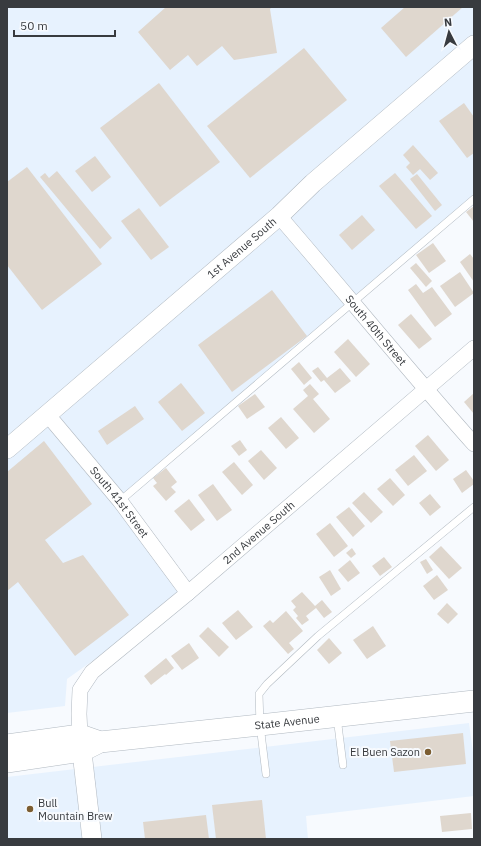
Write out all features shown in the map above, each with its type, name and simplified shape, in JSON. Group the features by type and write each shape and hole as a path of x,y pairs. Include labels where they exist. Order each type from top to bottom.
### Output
{"main road":[{"name":"State Avenue","path":"7,745 88,743 474,701"},
{"name":"State Avenue","path":"7,762 88,743"}],"street":[{"name":"1st Avenue South","path":"7,449 279,216 313,183 474,45"},
{"name":"South 40th Street","path":"279,216 426,390 474,444"},
{"name":"2nd Avenue South","path":"88,743 79,714 80,690 92,672 188,593 474,348"},
{"name":"South 41st Street","path":"47,414 120,502 188,593"},
{"path":"88,743 92,839"}],"lane":[{"path":"120,502 474,199"},
{"path":"266,774 260,725 259,694 267,684 318,636 474,507"},
{"path":"337,717 343,765"}],"shaded area":[{"path":"7,7 474,7 474,200 120,501 188,593 67,679 65,706 7,713"},
{"path":"469,723 474,760 474,796 306,816 308,839 7,839 7,777"}],"building":[{"path":"166,7 272,7 270,9 277,53 234,60 222,46 197,66 188,55 170,70 138,32"},
{"path":"405,7 463,7 406,57 381,28"},
{"path":"304,48 347,100 250,178 207,126"},
{"path":"159,83 220,162 160,207 100,128"},
{"path":"464,103 474,117 474,153 467,158 439,121"},
{"path":"413,145 438,173 430,180 420,169 413,175 406,167 410,163 403,155"},
{"path":"95,156 111,177 92,192 75,171"},
{"path":"27,167 102,264 42,310 7,265 7,182"},
{"path":"57,171 112,238 100,249 40,177 45,173 49,178"},
{"path":"395,173 432,216 416,229 379,186"},
{"path":"417,174 442,205 435,211 410,179"},
{"path":"474,206 474,222 466,212"},
{"path":"139,208 169,247 151,260 121,221"},
{"path":"362,215 375,230 352,250 339,235"},
{"path":"433,243 446,261 429,273 416,255"},
{"path":"470,254 474,259 474,282 460,262"},
{"path":"416,263 432,281 426,287 410,268"},
{"path":"460,272 474,293 455,307 440,286"},
{"path":"416,284 423,293 432,287 452,314 435,327 408,290"},
{"path":"272,290 307,336 232,392 198,345"},
{"path":"411,314 432,339 419,349 398,325"},
{"path":"348,339 370,364 356,377 334,352"},
{"path":"299,362 312,378 304,385 291,369"},
{"path":"318,367 327,378 340,368 351,381 335,393 324,380 321,382 312,371"},
{"path":"181,383 205,413 182,431 158,402"},
{"path":"310,384 319,394 313,399 330,419 314,433 293,409 308,396 303,390"},
{"path":"474,393 474,414 464,402"},
{"path":"255,394 265,407 247,419 238,406"},
{"path":"135,406 144,419 107,445 98,431"},
{"path":"281,417 299,438 286,449 268,428"},
{"path":"428,435 449,460 436,471 415,446"},
{"path":"240,440 247,450 239,456 231,446"},
{"path":"44,441 92,504 45,540 63,563 83,555 129,615 75,656 18,582 7,591 7,472"},
{"path":"261,450 277,468 264,480 248,461"},
{"path":"414,455 427,471 408,486 395,470"},
{"path":"234,462 253,485 242,495 222,472"},
{"path":"166,468 177,482 171,487 176,492 166,501 153,486 157,483 153,478"},
{"path":"466,470 474,481 474,484 462,493 453,479"},
{"path":"390,478 405,495 393,506 377,489"},
{"path":"213,484 232,510 217,521 198,495"},
{"path":"364,492 383,512 371,523 352,503"},
{"path":"430,494 441,507 430,516 419,503"},
{"path":"189,499 205,520 191,531 174,511"},
{"path":"349,507 365,526 353,537 336,517"},
{"path":"330,523 348,546 334,557 316,534"},
{"path":"441,546 462,568 449,579 429,557"},
{"path":"352,548 356,554 351,558 346,553"},
{"path":"384,557 392,567 380,576 372,566"},
{"path":"426,559 433,570 427,574 420,562"},
{"path":"350,560 360,573 348,582 338,570"},
{"path":"330,570 341,589 331,596 319,577"},
{"path":"437,575 448,590 434,600 423,586"},
{"path":"302,592 315,606 322,600 332,612 324,618 316,608 306,616 309,620 302,625 296,618 298,616 293,610 296,607 291,601"},
{"path":"447,603 458,614 448,624 437,614"},
{"path":"238,610 253,627 236,640 222,623"},
{"path":"286,611 303,631 289,643 294,649 288,654 263,626 270,620 273,623"},
{"path":"373,626 386,646 367,659 353,640"},
{"path":"208,627 229,647 219,657 199,636"},
{"path":"329,638 342,653 329,664 317,650"},
{"path":"189,643 199,658 182,670 171,656"},
{"path":"166,658 174,668 151,685 144,676"},
{"path":"463,733 466,764 394,772 390,741"},
{"path":"262,800 266,839 216,839 212,805"},
{"path":"471,813 472,829 442,832 440,816"},
{"path":"206,815 209,839 145,839 143,822"}],"place":[{"name":"El Buen Sazon","path":"428,752"},
{"name":"Bull Mountain Brew","path":"30,809"}]}
